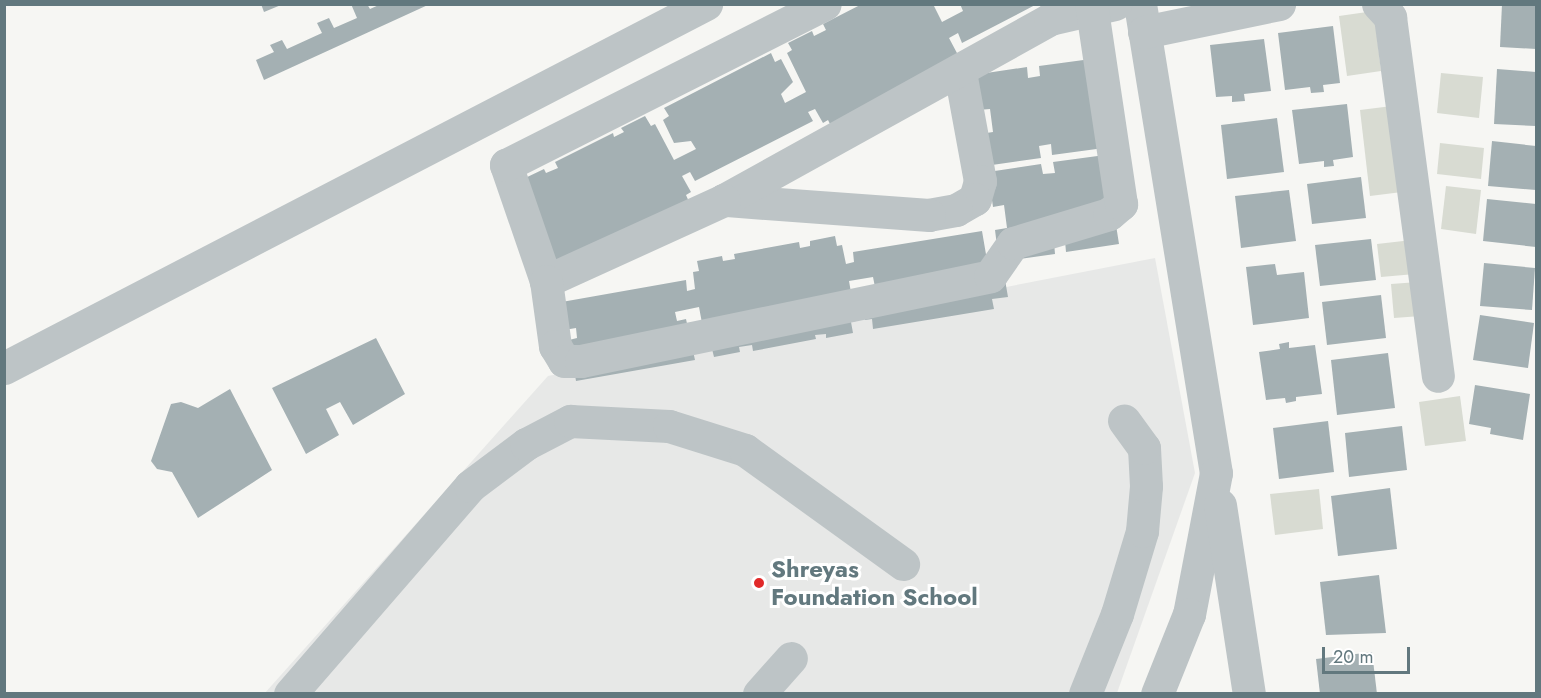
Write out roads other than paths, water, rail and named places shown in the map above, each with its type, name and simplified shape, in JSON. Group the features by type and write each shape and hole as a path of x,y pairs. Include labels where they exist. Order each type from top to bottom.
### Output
{"street":[{"path":"4,368 706,4"},
{"path":"506,165 825,4"},
{"path":"1249,693 1233,600 1216,473 1142,18 1279,4"},
{"path":"1378,4 1390,17 1438,376"},
{"path":"483,120 506,165 546,281 555,346 564,361 581,361 990,276 1013,243 1108,214 1121,204 1099,6 1050,20 960,72 724,200 546,281"},
{"path":"724,200 929,215 956,210 975,199 980,181 960,72"},
{"path":"290,693 470,486 526,444 570,422 613,420 669,426 745,450 903,564"},
{"path":"1085,693 1117,614 1142,531 1146,486 1144,448 1124,420"},
{"path":"1157,693 1194,595 1216,473"},
{"path":"1194,595 1233,600"},
{"path":"759,693 791,658"}],"place":[{"name":"Shreyas Foundation School","path":"759,583"}]}
